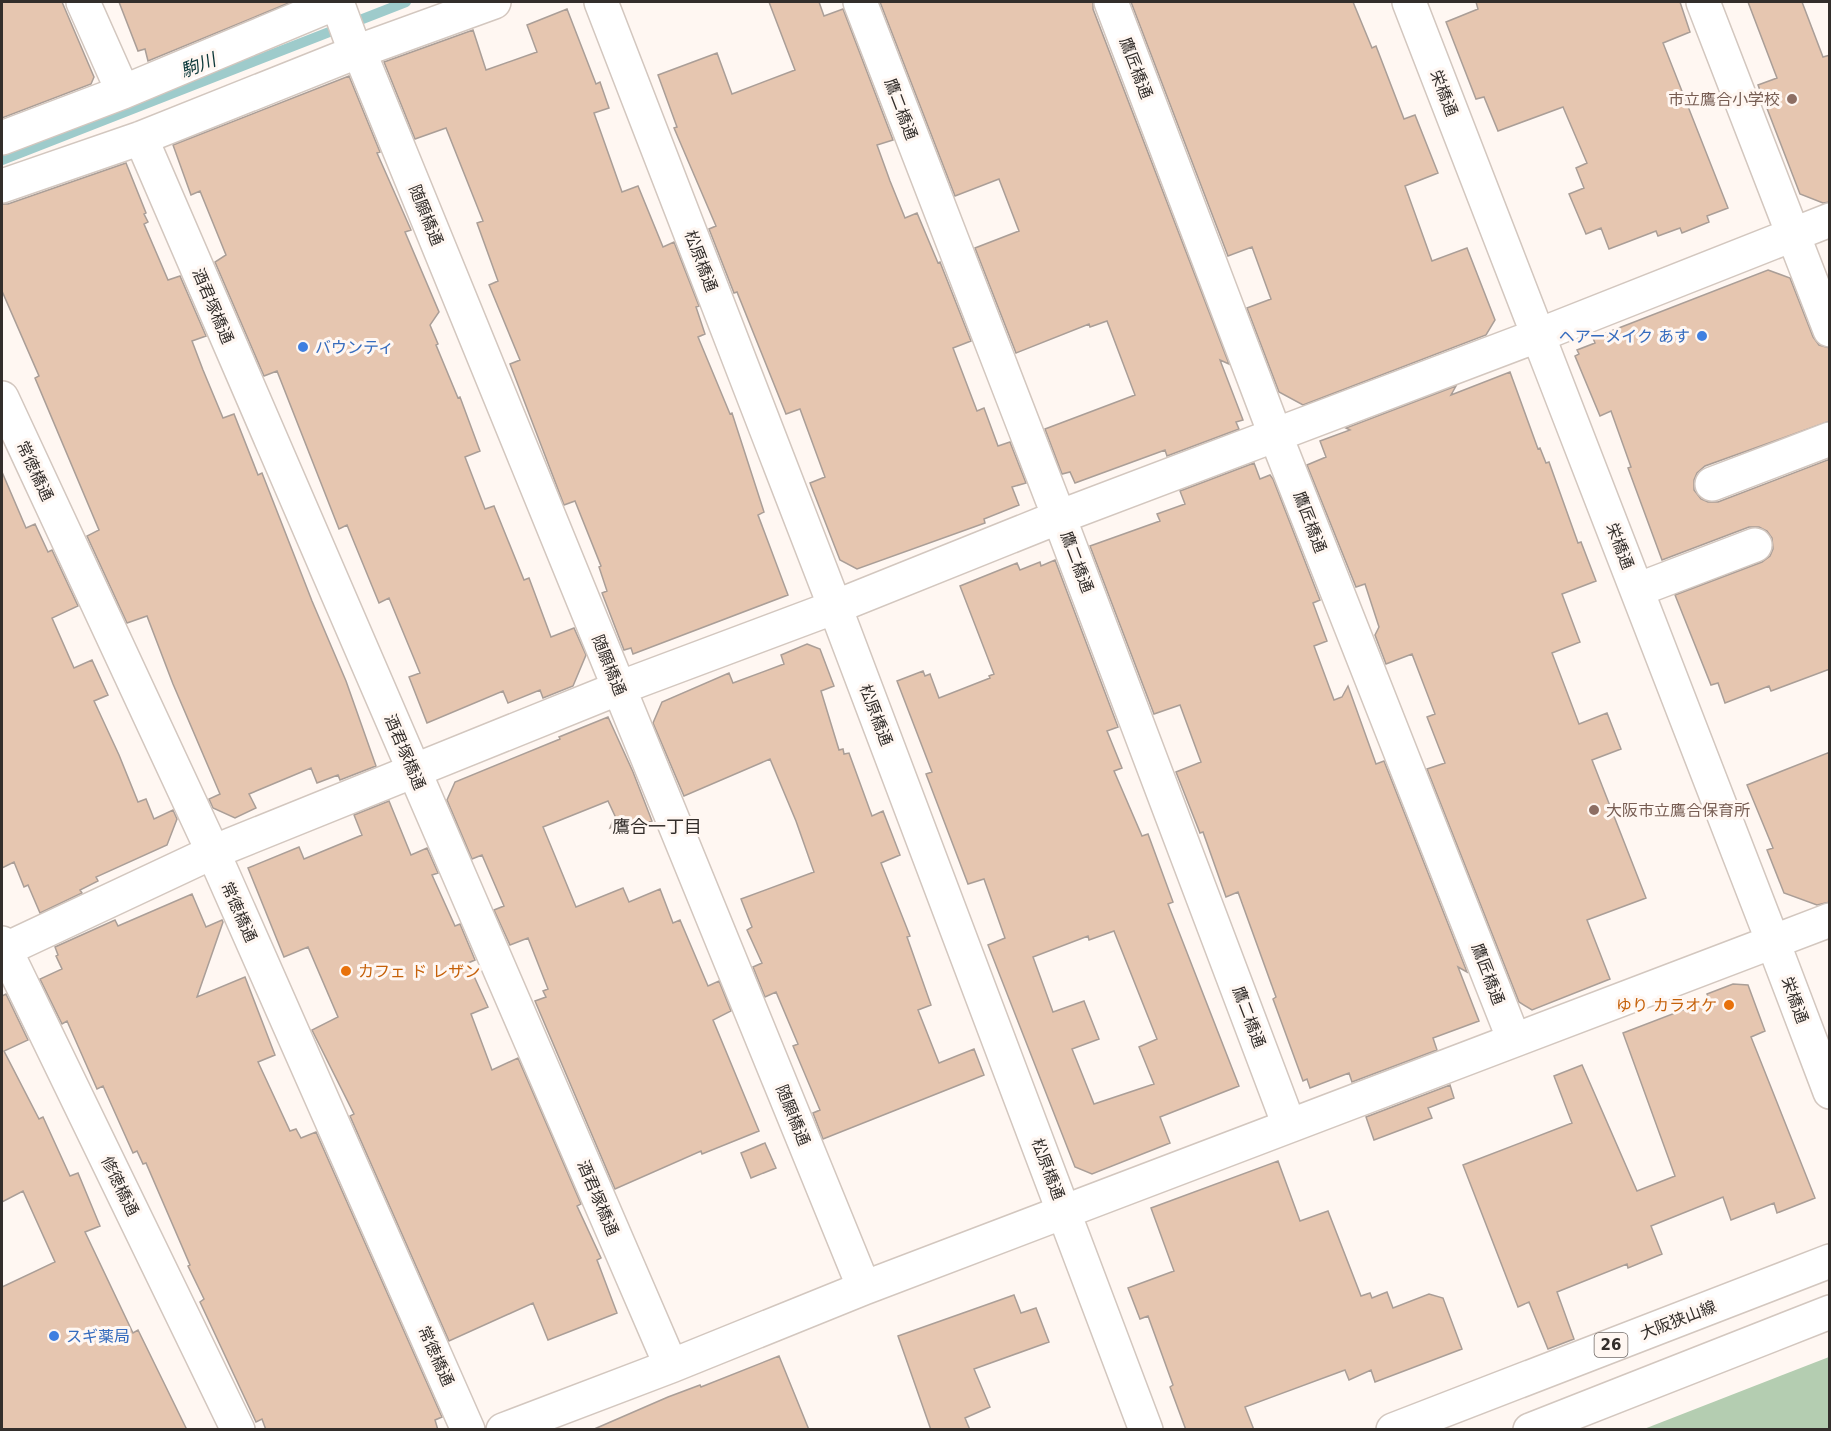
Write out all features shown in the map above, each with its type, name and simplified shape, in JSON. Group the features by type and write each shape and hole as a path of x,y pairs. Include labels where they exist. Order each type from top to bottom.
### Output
{"street":[{"path":"83,2 123,92"},
{"path":"2,186 141,138 356,47 494,2"},
{"name":"松原橋通","path":"601,2 835,607 1146,1430"},
{"name":"鷹二橋通","path":"860,2 1059,517 1289,1125"},
{"name":"鷹匠橋通","path":"1111,2 1275,434 1514,1040"},
{"name":"栄橋通","path":"1408,2 1638,590 1830,1092"},
{"path":"1703,2 1830,330"},
{"path":"2,138 123,92 338,4"},
{"name":"随願橋通","path":"338,4 864,1288"},
{"name":"酒君塚橋通","path":"141,138 412,771 671,1366"},
{"path":"2,948 213,852 619,688 835,607 1275,434 1539,335 1792,233 1830,220"},
{"name":"常徳橋通","path":"2,398 213,852 468,1430"},
{"path":"1712,484 1830,440"},
{"path":"1638,590 1755,545"},
{"path":"502,1430 671,1366 864,1288 1830,920"},
{"name":"修徳橋通","path":"2,948 238,1430"},
{"name":"大阪狭山線","path":"1393,1430 1830,1261"},
{"path":"1530,1430 1830,1312"}],"green space":[{"path":"1829,1357 1829,1429 1644,1429"}],"building":[{"path":"2,2 62,2 94,77 91,84 2,118"},
{"path":"119,2 291,2 148,61 145,49 138,51"},
{"path":"769,2 819,2 824,16 843,9 893,140 877,145 890,181 905,218 917,213 938,263 940,262 971,341 953,348 977,411 984,408 998,446 1010,442 1026,483 1012,487 1019,505 984,519 985,523 857,569 840,560 810,483 825,477 800,409 786,414 737,292 734,293 709,229 716,226 674,128 677,127 658,75 717,53 732,94 795,70"},
{"path":"880,2 1093,2 1093,9 1229,364 1220,360 1243,420 1236,422 1239,429 1167,456 1165,450 1075,483 1070,472 1062,474 1045,429 1135,395 1107,321 1090,327 1089,324 1016,353 975,248 1019,231 999,179 955,196"},
{"path":"1131,2 1353,2 1372,48 1376,46 1404,119 1415,115 1438,173 1405,186 1432,261 1467,248 1495,320 1486,335 1303,405 1279,392 1247,308 1271,299 1252,247 1228,256"},
{"path":"1476,2 1680,2 1690,32 1663,43 1728,208 1707,216 1709,222 1682,233 1680,228 1658,236 1656,231 1609,249 1601,228 1586,234 1569,194 1584,188 1576,168 1587,163 1563,107 1498,131 1484,97 1476,99 1446,22 1478,9"},
{"name":"市立鷹合小学校","path":"1748,2 1802,2 1823,57 1830,55 1830,202 1823,203 1800,194 1758,85 1777,78"},
{"path":"567,9 596,84 600,82 609,108 594,113 622,192 638,186 663,247 674,242 699,306 696,307 705,334 698,337 730,414 732,413 764,512 758,515 788,595 633,654 631,648 624,650 602,593 607,591 599,567 601,566 575,501 564,505 510,364 520,360 489,285 498,281 477,223 483,221 446,128 415,139 384,62 473,30 486,70 537,52 527,25"},
{"path":"349,76 380,152 377,153 411,230 405,232 439,312 430,325 480,451 465,457 485,509 494,506 524,580 529,578 551,637 574,628 586,655 573,686 543,698 540,690 508,703 503,691 427,723 409,677 420,673 389,598 379,603 347,525 339,529 277,371 264,376 215,262 226,255 200,191 191,195 173,145"},
{"path":"126,163 146,213 144,214 148,222 144,224 168,280 180,276 206,336 192,341 203,370 223,418 234,414 258,475 262,473 346,681 376,766 340,780 338,775 317,783 311,768 249,794 256,808 235,818 213,808 209,799 220,794 147,616 127,623 87,536 99,530 35,378 39,376 2,291 2,204 8,204"},
{"path":"1768,270 1790,278 1813,337 1819,345 1830,348 1830,421 1705,466 1697,473 1694,490 1701,499 1718,502 1830,459 1830,669 1771,691 1769,686 1725,703 1718,683 1711,685 1675,595 1762,562 1770,556 1773,549 1772,538 1767,531 1759,527 1749,527 1662,560 1628,468 1631,467 1611,411 1600,416 1575,356 1579,354 1577,350 1595,343 1593,338"},
{"path":"1510,372 1538,449 1540,448 1546,463 1549,462 1578,543 1581,542 1596,581 1562,594 1580,642 1552,653 1579,724 1607,713 1621,749 1592,760 1646,898 1587,920 1610,979 1532,1010 1519,1002 1427,769 1445,763 1427,717 1435,714 1412,654 1386,664 1375,635 1379,627 1365,584 1356,587 1307,465 1326,457 1320,441 1350,430 1346,428 1456,386 1451,395"},
{"path":"1254,463 1260,479 1270,475 1273,479 1320,600 1313,603 1327,641 1314,646 1334,700 1342,697 1348,686 1376,764 1384,761 1467,972 1458,967 1479,1021 1433,1038 1437,1050 1352,1082 1349,1073 1310,1088 1307,1079 1303,1081 1238,892 1226,897 1203,832 1200,833 1176,772 1201,762 1180,705 1154,714 1090,546 1160,521 1157,514 1185,504 1180,491"},
{"path":"2,472 26,528 35,524 48,552 52,550 78,606 52,618 74,668 92,660 108,695 94,701 138,802 146,799 154,819 173,810 177,819 167,845 96,877 98,881 80,890 82,893 40,913 28,885 24,887 14,862 2,868"},
{"path":"1055,560 1118,727 1107,731 1122,768 1114,771 1142,836 1148,834 1173,902 1168,904 1239,1086 1160,1117 1170,1143 1092,1174 1075,1167 988,945 1005,938 984,879 968,884 926,774 932,772 897,681 923,671 925,676 930,674 939,698 990,678 989,676 994,674 960,586 1017,563 1020,570 1040,562 1041,566","holes":["1114,931 1157,1039 1139,1047 1154,1084 1094,1104 1072,1049 1099,1039 1084,1001 1053,1012 1033,957 1088,936 1089,940"]},
{"path":"807,644 820,649 834,686 821,691 839,750 843,749 844,754 849,753 872,816 883,811 900,855 881,863 910,936 907,937 931,1005 918,1010 939,1063 974,1049 984,1075 823,1139 813,1113 820,1110 793,1046 798,1044 776,992 765,997 753,967 762,963 747,930 752,927 741,899 814,872 796,821 770,759 684,796 653,723 662,702 729,673 733,683 784,664 781,655"},
{"path":"608,717 652,821 622,833 618,824 610,828 615,816 608,801 543,827 576,907 623,888 629,902 660,889 673,923 680,920 708,986 719,981 731,1011 713,1020 759,1131 702,1154 701,1151 615,1189 535,1001 546,997 543,991 548,989 528,938 510,945 494,910 504,906 482,855 472,859 447,800 455,782"},
{"path":"1830,752 1830,902 1817,905 1784,893 1767,850 1773,848 1747,785"},
{"path":"389,801 411,855 427,848 438,873 432,875 455,926 460,924 475,960 468,963 488,1007 471,1014 492,1070 518,1058 581,1204 577,1206 601,1258 597,1260 617,1313 548,1340 533,1303 449,1341 350,1116 354,1114 312,1030 338,1017 308,947 284,957 248,868 299,847 304,859 362,835 354,815"},
{"path":"192,894 206,927 222,920 223,922 197,997 245,977 275,1055 258,1062 290,1131 296,1129 301,1138 316,1132 442,1417 435,1420 438,1430 266,1430 262,1419 256,1422 200,1302 204,1299 146,1163 143,1164 137,1151 133,1153 103,1086 97,1089 67,1021 62,1024 40,979 62,969 55,947 115,920 118,926"},
{"path":"1733,984 1748,985 1765,1031 1751,1037 1815,1198 1777,1213 1774,1203 1731,1220 1723,1197 1651,1226 1662,1254 1628,1268 1627,1264 1557,1292 1574,1339 1548,1349 1529,1302 1518,1307 1463,1165 1572,1123 1554,1076 1582,1065 1637,1191 1675,1176 1623,1033 1709,1000 1707,994"},
{"path":"6,994 28,1040 4,1051 39,1119 43,1117 70,1176 78,1173 100,1226 85,1232 133,1333 138,1330 187,1430 2,1430 2,1287 55,1262 23,1191 2,1202 2,996"},
{"path":"1450,1085 1454,1098 1428,1108 1432,1118 1374,1140 1366,1117"},
{"path":"765,1143 776,1168 751,1178 741,1153"},
{"path":"1278,1161 1300,1221 1328,1211 1361,1296 1370,1293 1372,1298 1387,1292 1393,1308 1429,1294 1443,1298 1462,1349 1375,1382 1371,1370 1349,1380 1345,1370 1245,1407 1254,1430 1186,1430 1170,1387 1173,1385 1148,1316 1140,1319 1128,1288 1174,1271 1151,1208"},
{"path":"1014,1295 1021,1313 1036,1308 1049,1342 974,1369 990,1407 965,1418 970,1430 931,1430 898,1336"},
{"path":"779,1356 809,1430 592,1430 668,1397 700,1385 701,1387"}],"waterway":[{"name":"駒川","path":"2,160 406,2"}],"place":[{"name":"市立鷹合小学校","path":"1792,99"},
{"name":"ヘアーメイク あす","path":"1702,336"},
{"name":"バウンティ","path":"303,347"},
{"name":"大阪市立鷹合保育所","path":"1594,810"},
{"name":"カフェ ド レザン","path":"346,971"},
{"name":"ゆり カラオケ","path":"1729,1005"},
{"name":"スギ薬局","path":"54,1336"}],"district":[{"name":"鷹合一丁目","path":"657,826"}]}
